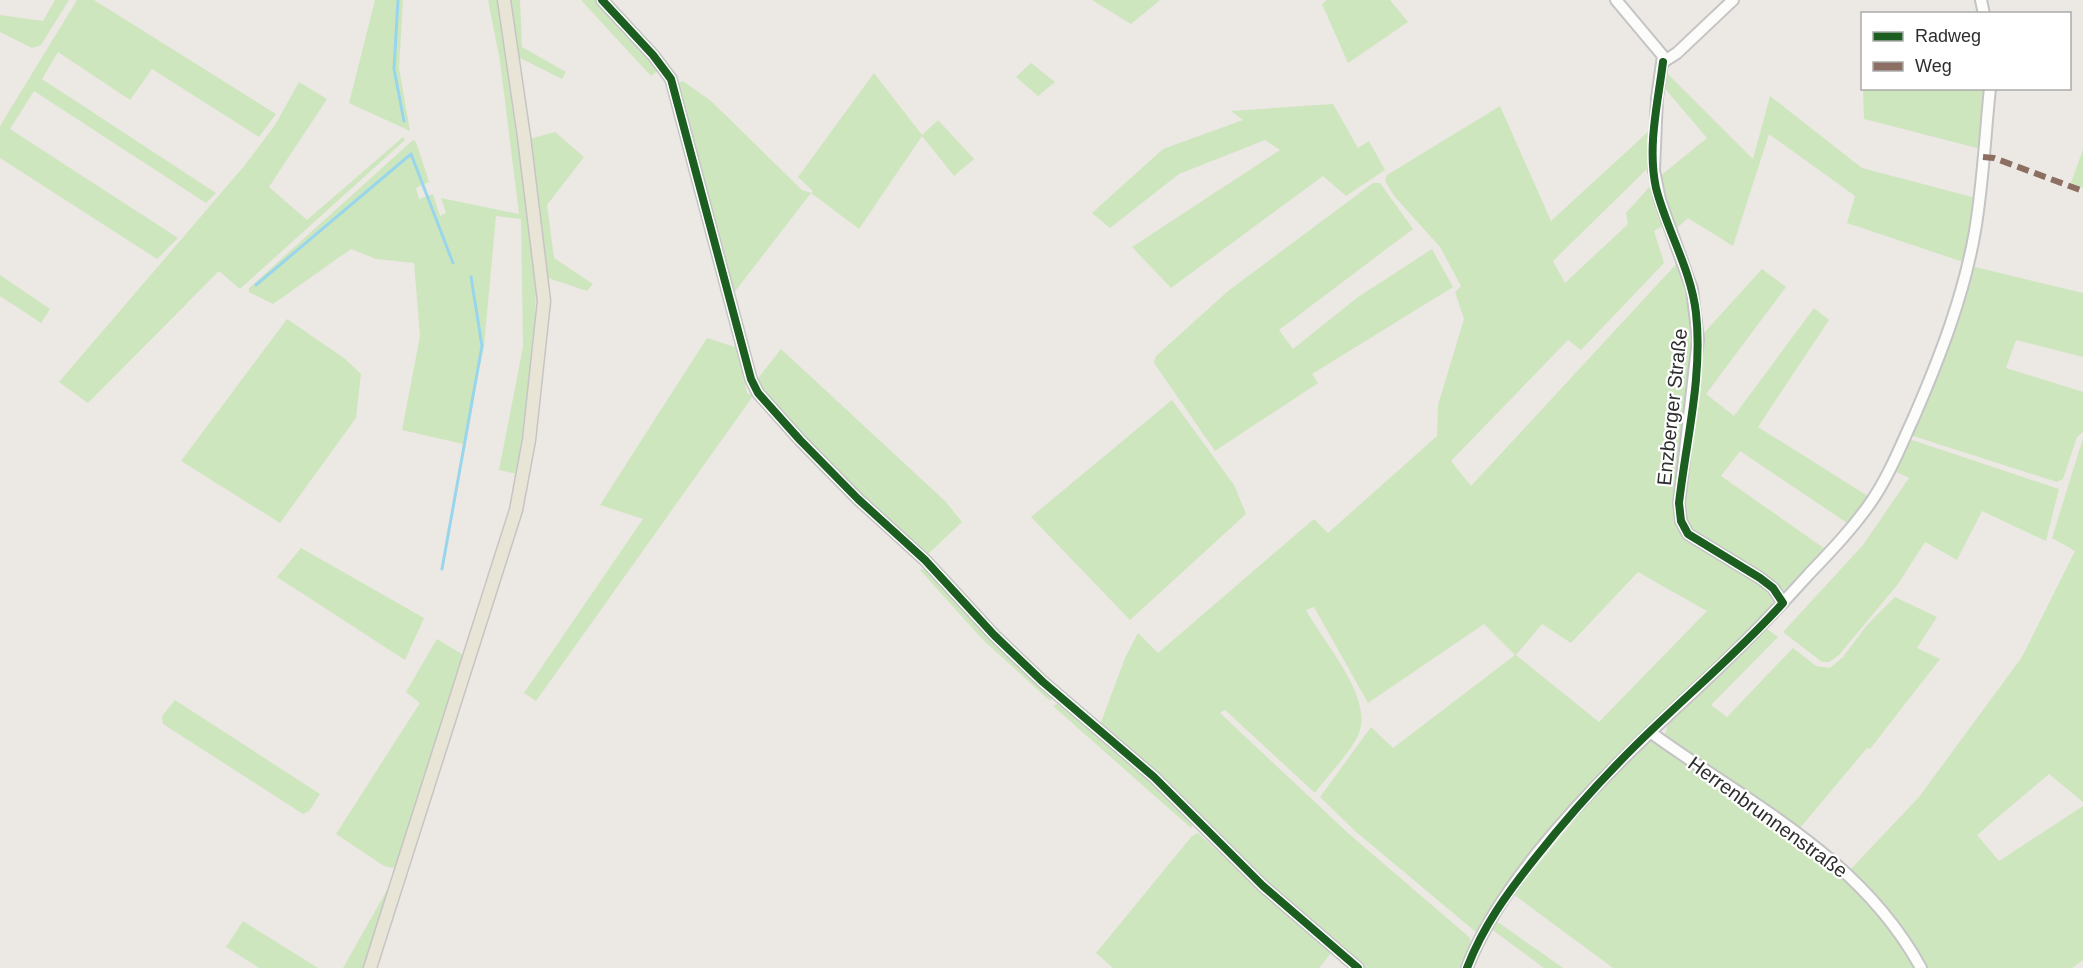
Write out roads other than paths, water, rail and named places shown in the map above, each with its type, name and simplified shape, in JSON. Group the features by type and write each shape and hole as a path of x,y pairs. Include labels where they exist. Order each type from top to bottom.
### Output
{"main road":[{"path":"370,968 516,510 529,440 544,301 504,0"}],"street":[{"path":"602,0 653,55 671,79 751,379 758,393 858,499 925,560 994,635 1043,682 1154,777 1263,886 1358,968"},
{"path":"1616,0 1660,50 1664,62 1677,53 1733,0"},
{"name":"Enzberger Straße","path":"1664,62 1657,98 1654,170 1660,201 1682,254 1692,289 1698,339 1679,503 1681,520 1695,541 1760,578 1773,588 1783,603"},
{"path":"1467,968 1486,925 1519,879 1573,813 1650,732 1728,659 1783,603 1857,522 1874,499 1925,391 1947,334 1966,273 1975,230 1989,90"},
{"name":"Herrenbrunnenstraße","path":"1650,732 1787,825 1858,882 1892,920 1921,968"}],"waterway":[{"path":"398,0 394,69 404,121"},
{"path":"256,285 411,154 453,263"},
{"path":"442,569 482,346 471,277"}]}
